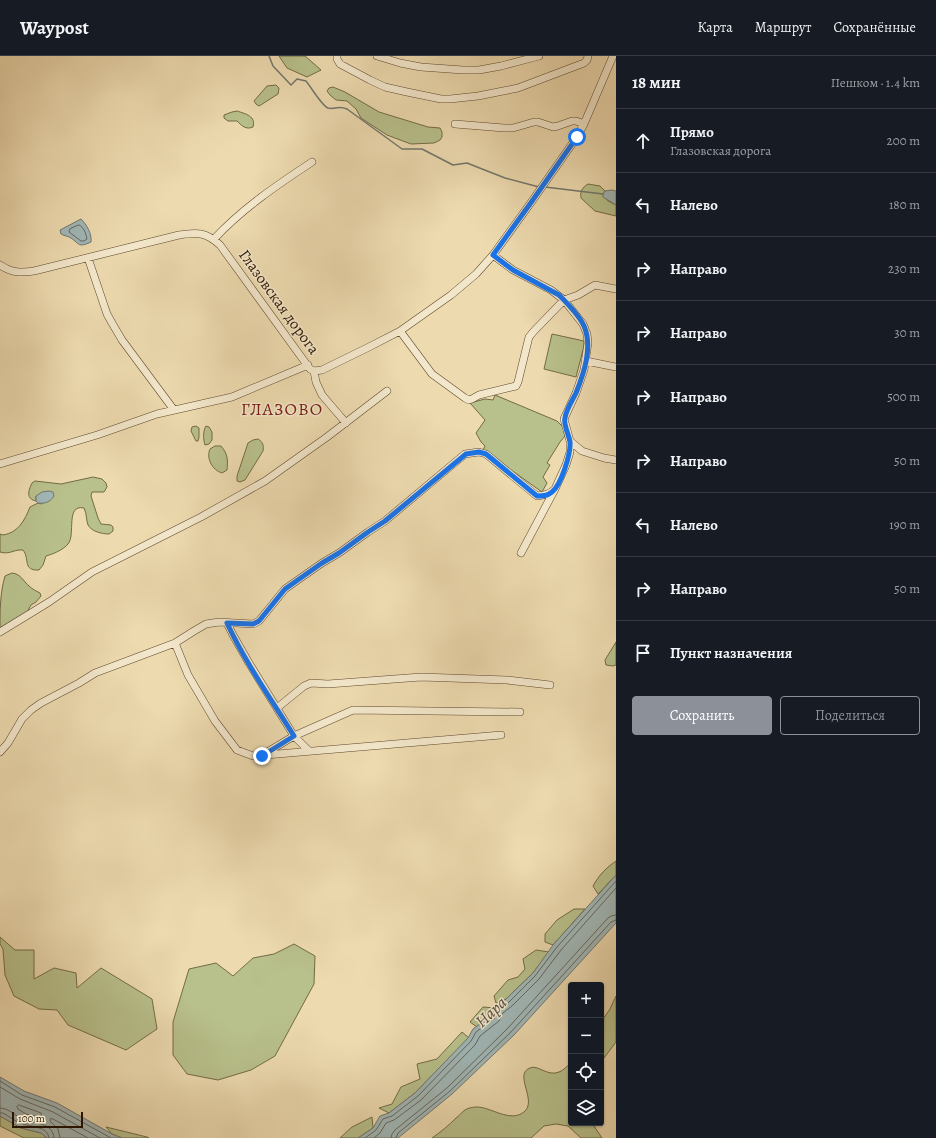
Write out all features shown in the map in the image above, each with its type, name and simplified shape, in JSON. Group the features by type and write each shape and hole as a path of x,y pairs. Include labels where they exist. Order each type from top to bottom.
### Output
{"street":[{"path":"337,56 340,64 385,87 441,99 478,96 518,88 584,63 588,60 588,56"},
{"path":"377,56 400,63 421,67 479,70 539,56"},
{"name":"Глазовская дорога","path":"0,265 14,272 40,270 179,234 200,233 214,240 220,245 310,369 314,371 322,370 369,348 400,331 451,295 476,274 493,255 577,137 613,56"},
{"path":"455,124 504,128 534,122 553,127 572,121 584,124"},
{"path":"214,240 228,224 242,212 271,189 312,162"},
{"path":"493,255 513,270 551,290 564,300 583,324 587,334 588,343 584,370 564,419 570,441 570,452 566,465 521,553"},
{"path":"88,258 107,314 112,323 122,340 174,410"},
{"path":"400,331 432,374 469,400 479,395 516,386 529,338 564,300 578,295 595,285 616,289"},
{"path":"574,312 578,295"},
{"path":"586,361 616,367"},
{"path":"0,464 97,435 158,414 232,397 308,365"},
{"path":"314,371 316,382 322,395 346,423"},
{"path":"0,632 49,602 92,572 201,517 265,481 346,423 387,391"},
{"path":"570,441 582,451 616,460"},
{"path":"0,752 8,743 22,719 31,710 41,703 101,671 175,643 206,624 219,622 253,624 259,621 285,589 385,521 466,454 479,452 486,454 537,496 545,496 551,493 555,488"},
{"path":"227,623 242,652 294,736 309,752"},
{"path":"175,643 188,675 219,727 237,750 252,756 501,735"},
{"path":"277,708 304,686 311,683 328,684 437,677 507,680 550,685"},
{"path":"262,756 294,736 353,710 520,712"}],"green space":[{"path":"279,56 305,56 321,70 307,77 287,68"},
{"path":"276,85 279,88 278,94 259,106 256,104 254,101 267,86"},
{"path":"333,87 345,92 379,112 428,127 440,128 442,137 434,143 411,144 387,135 361,118 356,109 347,101 336,100 330,95 327,91 329,88"},
{"path":"237,111 247,114 252,118 254,123 253,127 246,128 237,121 228,121 224,118 224,115"},
{"path":"588,184 600,186 605,191 603,194 608,201 616,205 616,216 595,211 581,198 582,190"},
{"path":"552,334 584,341 576,377 544,369"},
{"path":"495,395 557,421 563,427 565,436 547,463 550,465 543,477 547,483 542,492 483,450 485,446 476,433 485,420 470,403 485,399 493,400"},
{"path":"196,426 199,428 198,441 196,441 191,431 192,427"},
{"path":"206,426 209,427 212,432 212,440 209,444 205,445 204,430"},
{"path":"258,439 263,444 263,451 245,480 240,482 237,481 237,476 248,443"},
{"path":"215,446 221,446 227,457 227,470 222,473 215,469 209,460 210,449"},
{"path":"93,477 102,479 106,483 107,487 104,492 92,492 91,496 101,524 111,525 113,527 113,531 107,534 92,529 88,525 84,508 78,508 73,515 70,540 68,544 61,550 46,556 43,565 39,570 34,570 28,566 23,550 7,553 0,552 0,534 3,535 13,532 26,517 30,507 38,503 42,504 36,496 36,501 29,497 32,483 35,481 61,484"},
{"path":"12,573 20,576 30,587 40,593 41,596 31,605 27,612 0,628 3,582 5,576"},
{"path":"616,642 616,665 606,665 605,660"},
{"path":"616,861 616,875 598,894 593,886 603,872"},
{"path":"574,909 585,909 553,945 545,942 545,934 557,920"},
{"path":"0,937 15,950 34,950 34,979 54,968 76,973 77,988 101,968 152,999 157,1029 126,1050 68,1025 57,1010 39,1009 14,996 5,975 3,949 0,944"},
{"path":"294,944 315,956 314,984 275,1056 251,1070 218,1080 187,1074 173,1055 173,1022 189,969 216,963 233,976 253,958 274,954"},
{"path":"536,950 549,952 533,973 506,999 496,1003 494,996 508,980 518,977 525,969 523,959"},
{"path":"616,996 616,1042 604,1058 604,1018"},
{"path":"483,1007 495,1008 492,1015 477,1027 470,1022"},
{"path":"462,1032 469,1038 415,1093 389,1113 379,1108 392,1104 401,1087 420,1079 417,1064 437,1059"},
{"path":"568,1066 568,1126 556,1124 544,1126 531,1138 432,1138 469,1108 482,1108 500,1114 513,1116 519,1115 528,1107 528,1095 524,1082 525,1071 533,1067 551,1073 562,1071"},
{"path":"0,1116 21,1128 41,1133 47,1138 24,1138 0,1126"},
{"path":"372,1117 373,1128 358,1138 340,1138 352,1127"},
{"path":"568,1126 594,1126 602,1138 581,1138"},
{"path":"106,1127 149,1138 122,1138 112,1134"}],"water":[{"path":"605,191 616,191 616,205 603,197"},
{"path":"81,219 89,230 91,242 81,245 70,237 61,234 60,230"},
{"path":"42,492 53,492 54,496 51,500 43,503 38,503 36,501 36,496"},
{"path":"616,875 616,923 514,1035 452,1094 398,1138 358,1138 373,1128 380,1116 389,1113 415,1093 468,1038 473,1029 492,1015 495,1008 533,973 553,945"},
{"path":"0,1077 24,1091 57,1103 112,1134 122,1138 47,1138 41,1133 21,1128 0,1116"}],"waterway":[{"path":"269,56 273,66 291,85 297,79 306,81 326,107 341,107 347,109 402,149 422,149 453,165 467,163 505,178 539,187"},
{"path":"545,187 603,194"}],"district":[{"name":"ГЛАЗОВО","path":"282,409"}],"route":[{"path":"262,756 294,736 249,663 227,623 253,624 259,621 285,589 385,521 466,454 479,452 486,454 537,496 545,496 551,493 555,488 566,465 570,452 570,441 564,419 576,393 584,370 588,343 587,334 583,324 559,295 513,270 493,255 577,137"}],"water label":[{"name":"Нара","path":"491,1012"}]}
